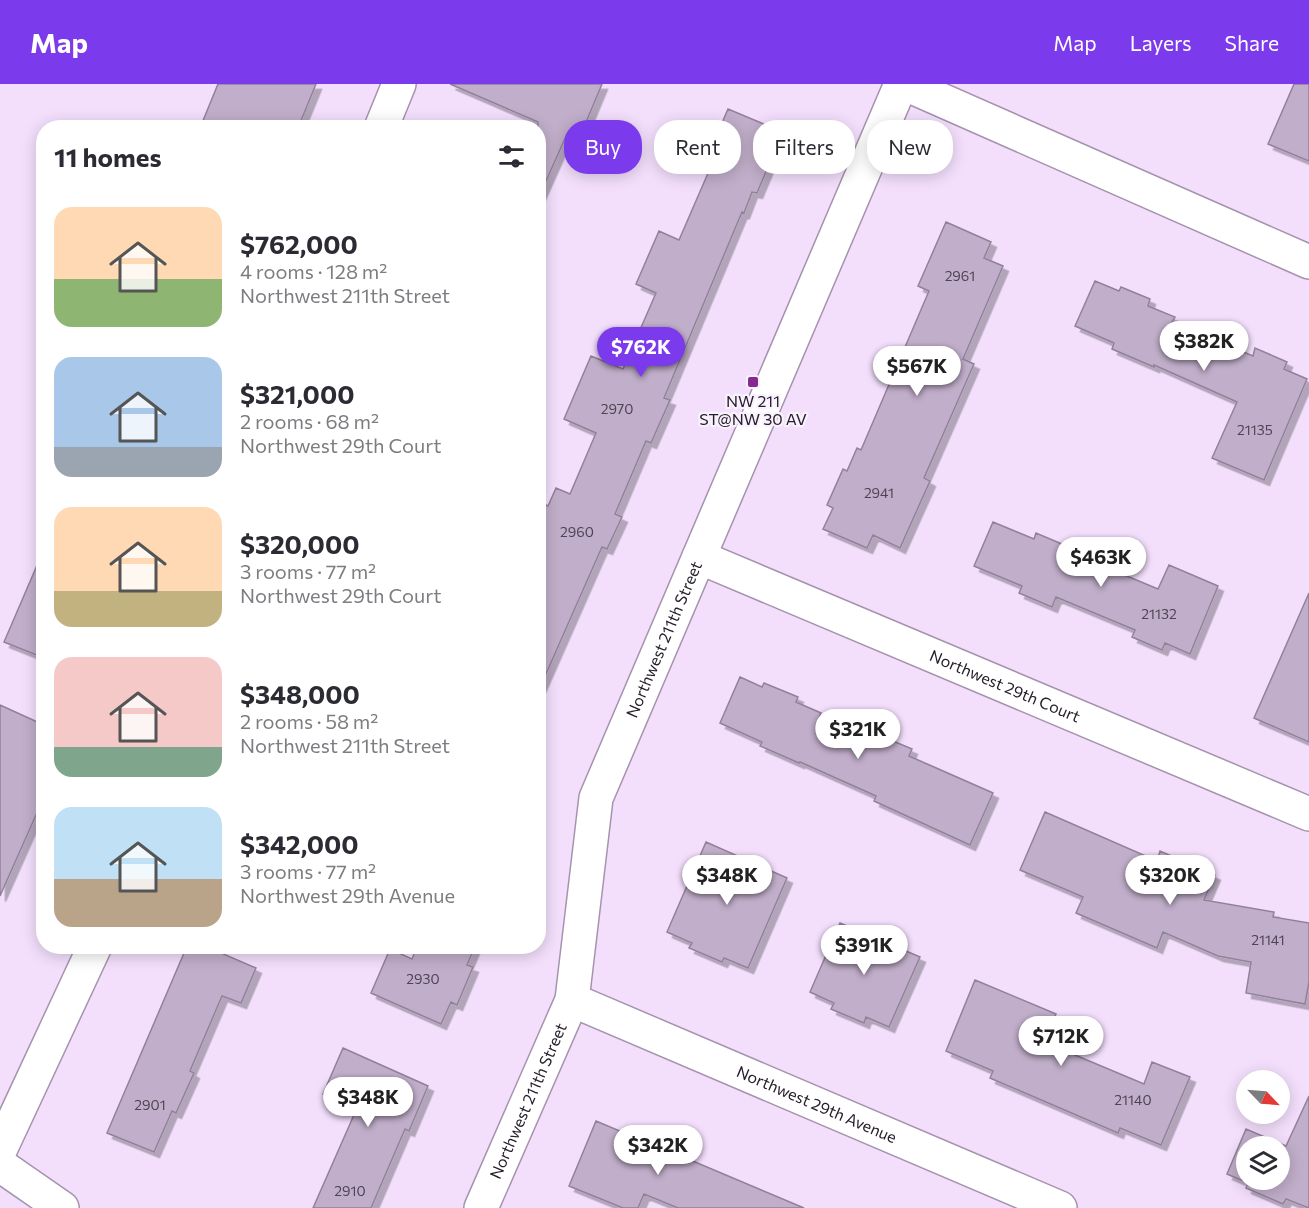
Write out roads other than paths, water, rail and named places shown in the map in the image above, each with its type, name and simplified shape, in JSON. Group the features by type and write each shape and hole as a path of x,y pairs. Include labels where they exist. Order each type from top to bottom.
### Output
{"street":[{"path":"384,120 399,84"},
{"path":"903,84 1309,262"},
{"name":"Northwest 211th Street","path":"481,1208 572,1000 596,798 903,84"},
{"name":"Northwest 29th Court","path":"699,557 1309,814"},
{"path":"0,1150 91,954"},
{"name":"Northwest 29th Avenue","path":"572,1000 1060,1208"},
{"path":"0,1164 62,1208"}],"place":[{"name":"NW 211 ST@NW 30 AV","path":"753,382"}]}
